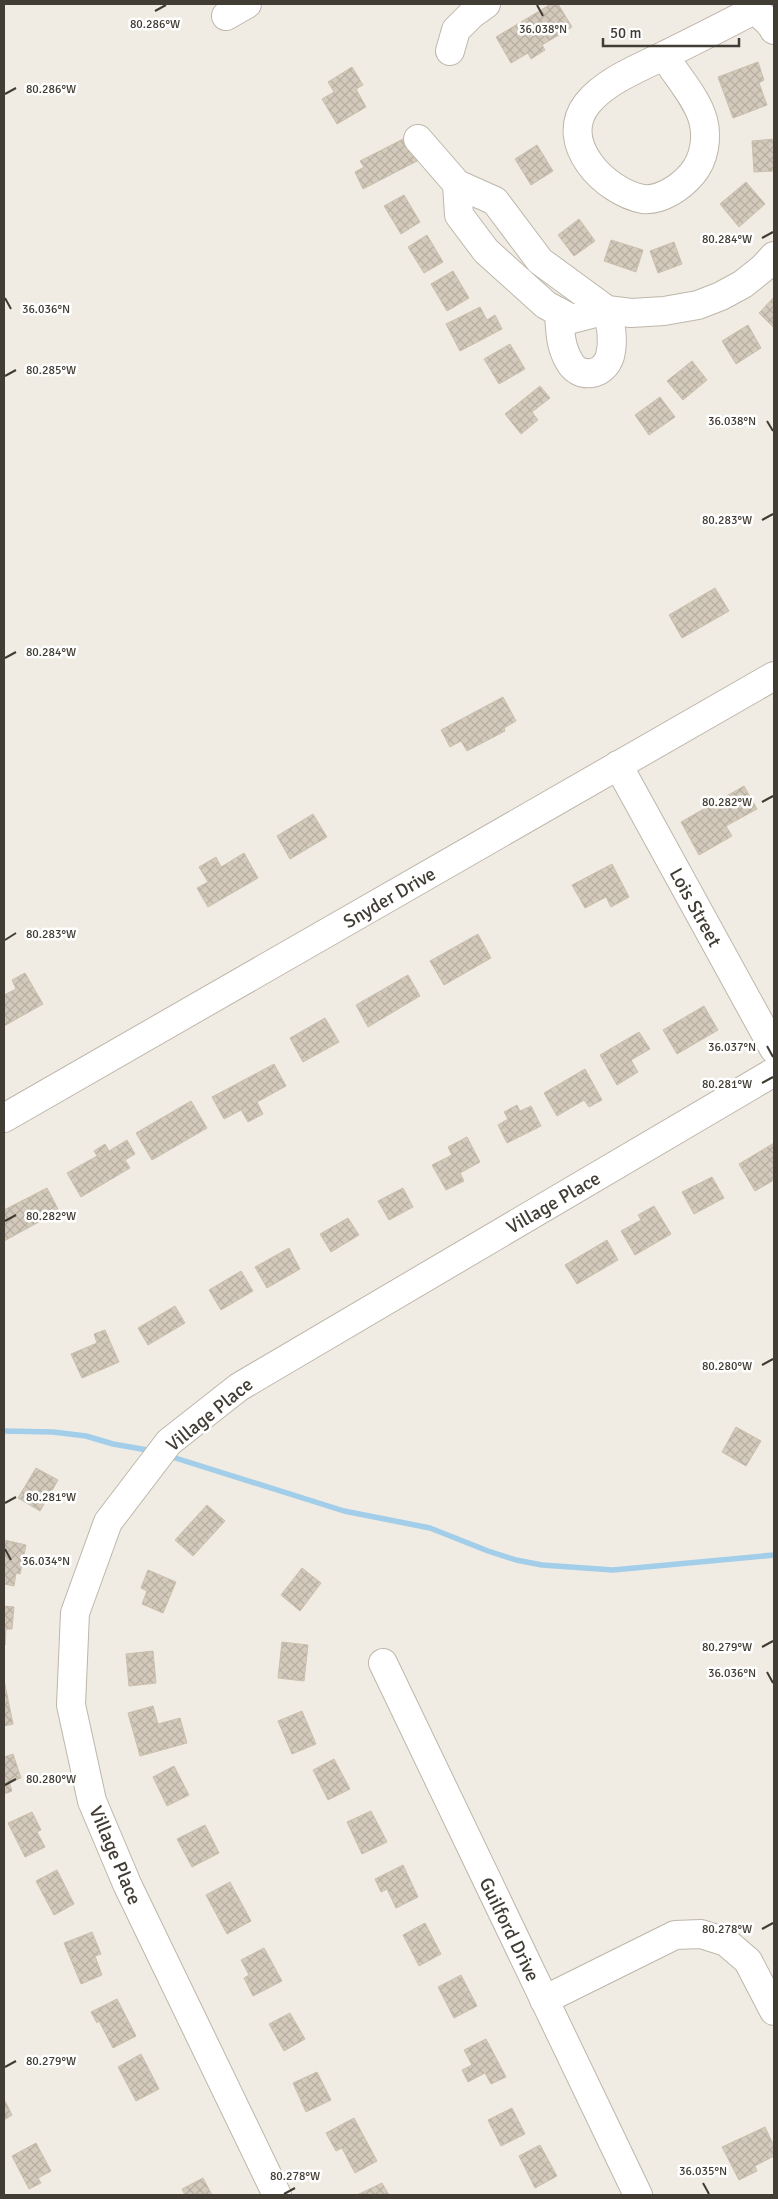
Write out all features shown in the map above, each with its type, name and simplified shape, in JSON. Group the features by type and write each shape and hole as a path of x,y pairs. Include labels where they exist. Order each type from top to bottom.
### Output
{"street":[{"path":"450,51 456,30 472,14 486,4"},
{"path":"664,56 703,119 704,146 701,161 685,182 670,192 644,199 621,192 594,170 582,148 578,134 579,123 586,106 603,90 639,68 753,7 771,23 774,30"},
{"path":"418,139 457,184 495,202 540,261 607,310 613,336 610,358 600,370 590,375 578,372 569,362 560,337 559,312"},
{"path":"457,184 459,215 486,251 546,305 572,319 607,310 631,313 664,311 698,305 721,296 743,284 763,268 774,256"},
{"name":"Snyder Drive","path":"4,1118 774,676"},
{"name":"Lois Street","path":"618,765 774,1049"},
{"name":"Village Place","path":"277,2195 127,1884 92,1801 72,1705 75,1613 108,1522 169,1442 239,1387 774,1072"},
{"name":"Guilford Drive","path":"383,1663 638,2195"},
{"path":"544,2000 675,1934 701,1934 726,1942 748,1961 774,2011"}],"building":[{"path":"551,4 558,4 572,27 542,45 545,50 531,59 528,53 511,63 496,37"},
{"path":"758,62 764,80 759,83 767,105 733,118 718,77"},
{"path":"352,67 363,85 356,89 366,107 337,124 322,99 334,92 328,82"},
{"path":"409,136 421,159 363,189 355,172 364,167 360,161"},
{"path":"774,139 774,171 754,172 752,141"},
{"path":"537,145 553,171 531,185 515,159"},
{"path":"746,182 765,204 739,227 720,204"},
{"path":"404,195 420,222 401,234 384,206"},
{"path":"579,219 595,241 574,256 558,235"},
{"path":"427,235 443,262 424,273 408,247"},
{"path":"611,240 643,250 636,272 604,261"},
{"path":"674,242 682,264 658,273 650,251"},
{"path":"453,271 469,298 447,311 431,284"},
{"path":"774,297 774,328 759,313"},
{"path":"480,307 487,320 495,315 502,329 460,351 446,324"},
{"path":"748,325 761,348 736,364 722,341"},
{"path":"510,344 525,369 499,384 484,359"},
{"path":"692,361 707,380 683,400 667,381"},
{"path":"540,386 550,398 532,412 538,420 521,434 505,414"},
{"path":"660,397 675,417 649,435 635,415"},
{"path":"715,588 729,611 682,638 669,615"},
{"path":"503,697 516,721 504,728 505,731 467,751 461,741 450,747 441,730"},
{"path":"744,786 757,809 726,826 732,836 699,855 681,822"},
{"path":"313,814 327,837 290,859 277,836"},
{"path":"244,853 258,878 208,907 197,888 208,882 199,867 216,857 221,867"},
{"path":"612,864 629,897 611,907 606,897 585,908 572,885"},
{"path":"478,934 491,958 444,985 430,961"},
{"path":"25,973 43,1004 4,1026 4,995 16,989 12,980"},
{"path":"408,975 420,996 368,1027 356,1005"},
{"path":"704,1006 718,1030 677,1054 663,1030"},
{"path":"325,1018 339,1042 303,1062 290,1038"},
{"path":"639,1032 650,1049 631,1060 638,1072 617,1085 600,1055"},
{"path":"274,1064 286,1086 257,1102 263,1114 248,1122 241,1110 224,1119 212,1097"},
{"path":"585,1069 602,1100 589,1107 584,1100 557,1116 544,1093"},
{"path":"191,1101 207,1128 152,1160 136,1133"},
{"path":"517,1105 520,1111 531,1106 541,1126 507,1143 498,1125 508,1119 504,1112"},
{"path":"467,1137 480,1162 460,1173 464,1181 446,1190 432,1165 452,1155 448,1147"},
{"path":"127,1140 135,1154 125,1160 130,1168 81,1197 67,1173 97,1156 94,1151 105,1144 109,1151"},
{"path":"774,1143 774,1180 755,1191 739,1164"},
{"path":"712,1177 724,1198 694,1214 682,1192"},
{"path":"47,1188 59,1211 4,1241 4,1210"},
{"path":"403,1188 413,1207 389,1220 378,1201"},
{"path":"654,1206 671,1234 635,1255 621,1231 641,1220 638,1215"},
{"path":"348,1218 359,1235 331,1252 320,1234"},
{"path":"607,1240 618,1260 577,1284 565,1265"},
{"path":"289,1248 300,1269 267,1288 255,1267"},
{"path":"241,1271 253,1291 221,1310 209,1290"},
{"path":"175,1306 185,1323 148,1345 138,1328"},
{"path":"105,1330 119,1362 82,1378 71,1354 97,1343 94,1334"},
{"path":"736,1427 761,1441 746,1466 722,1452"},
{"path":"36,1468 58,1480 40,1511 18,1498"},
{"path":"207,1505 225,1521 193,1556 175,1540"},
{"path":"4,1540 26,1545 20,1574 16,1573 14,1586 4,1584"},
{"path":"302,1568 321,1583 300,1611 281,1595"},
{"path":"148,1570 176,1582 163,1613 142,1604 147,1591 141,1588"},
{"path":"4,1606 14,1607 12,1629 6,1629 5,1645"},
{"path":"282,1642 308,1645 304,1681 278,1678"},
{"path":"153,1651 156,1683 129,1686 126,1654"},
{"path":"4,1680 13,1724 4,1726"},
{"path":"153,1706 158,1724 180,1718 187,1743 140,1756 128,1713"},
{"path":"302,1711 316,1744 292,1754 278,1721"},
{"path":"13,1754 21,1778 9,1782 12,1791 4,1794 4,1757"},
{"path":"334,1759 350,1789 328,1800 313,1770"},
{"path":"174,1766 189,1795 167,1806 153,1777"},
{"path":"371,1811 387,1842 362,1854 347,1822"},
{"path":"32,1812 41,1830 37,1832 45,1847 25,1857 8,1823"},
{"path":"205,1825 219,1853 192,1867 177,1839"},
{"path":"403,1865 418,1897 396,1908 387,1889 381,1892 375,1879"},
{"path":"57,1870 74,1904 54,1915 36,1881"},
{"path":"230,1882 251,1921 227,1934 206,1895"},
{"path":"425,1923 441,1954 419,1966 403,1935"},
{"path":"92,1932 101,1954 95,1956 102,1975 81,1984 64,1943"},
{"path":"264,1948 282,1981 253,1996 244,1978 249,1975 241,1960"},
{"path":"461,1975 477,2006 454,2018 438,1987"},
{"path":"117,1999 136,2036 113,2048 99,2021 97,2023 91,2012"},
{"path":"290,2013 305,2039 284,2051 269,2024"},
{"path":"486,2039 506,2077 491,2084 485,2073 468,2082 462,2070 472,2065 464,2050"},
{"path":"141,2054 159,2089 136,2101 118,2067"},
{"path":"317,2072 331,2100 306,2112 293,2083"},
{"path":"4,2099 12,2115 4,2120"},
{"path":"512,2108 525,2134 501,2146 488,2120"},
{"path":"354,2118 377,2161 355,2173 342,2148 336,2151 326,2133"},
{"path":"765,2127 774,2146 774,2156 755,2166 757,2171 739,2180 722,2147"},
{"path":"36,2143 51,2171 38,2178 41,2183 29,2189 12,2156"},
{"path":"540,2145 557,2176 535,2188 519,2156"},
{"path":"203,2178 212,2195 185,2195 182,2189"},
{"path":"382,2183 389,2195 357,2195"}],"waterway":[{"path":"4,1431 53,1432 86,1436 113,1444 153,1451"},
{"path":"169,1456 344,1511 430,1528 488,1551 516,1560 542,1565 613,1570 774,1555"}]}
